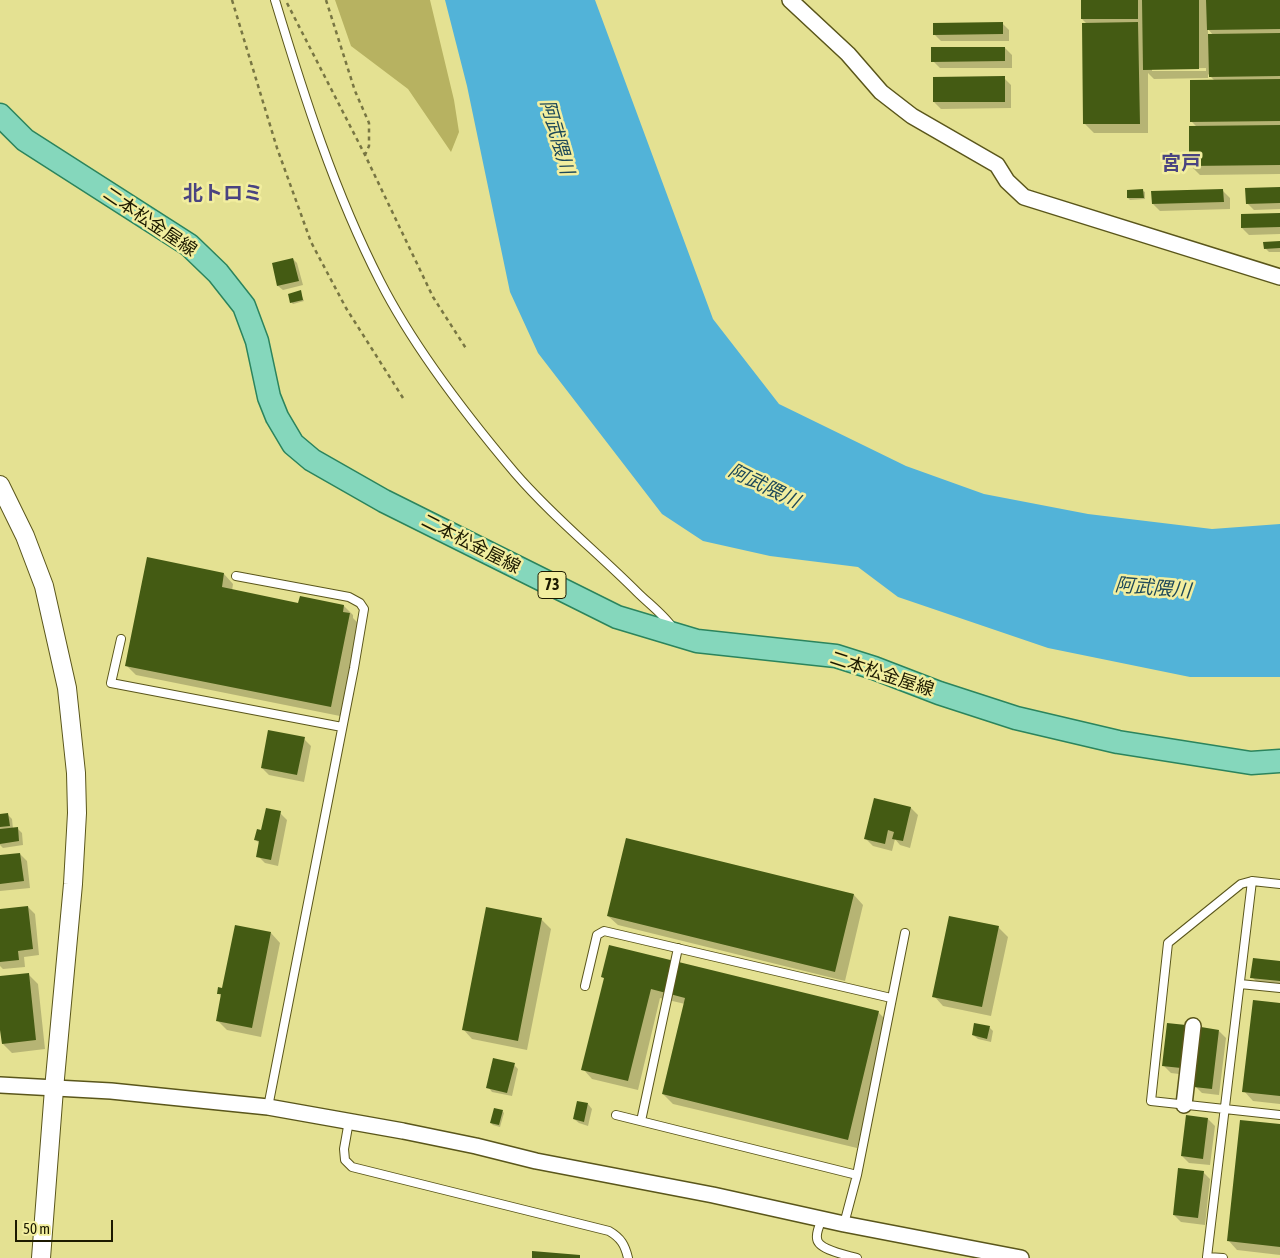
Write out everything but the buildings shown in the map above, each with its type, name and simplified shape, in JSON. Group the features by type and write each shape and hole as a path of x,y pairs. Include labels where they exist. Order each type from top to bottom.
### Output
{"main road":[{"name":"二本松金屋線","path":"0,115 25,140 189,245 218,272 244,306 257,341 269,397 276,417 293,444 312,460 384,500 617,617 697,641 836,656 1016,718 1118,742 1252,763 1280,761"}],"street":[{"path":"790,0 848,54 881,92 912,116 997,165 1007,181 1024,197 1280,277"},
{"path":"0,485 24,536 44,586 67,688 74,754 77,813 73,884 41,1258"},
{"path":"1184,1105 1193,1026"},
{"path":"0,1085 111,1091 268,1107 476,1146 536,1161 1021,1258"}],"lane":[{"path":"275,0 334,179 380,282 410,332 447,386 515,473 546,507 670,624 674,634"},
{"path":"236,576 349,597 360,603 364,609 268,1107"},
{"path":"121,639 112,683 342,727"},
{"path":"1280,884 1252,881 1241,884 1168,943 1151,1101 1280,1115"},
{"path":"1223,1258 1207,1257 1252,881"},
{"path":"585,986 598,935 604,931 890,998"},
{"path":"844,1224 856,1176 890,998 905,933"},
{"path":"641,1122 678,948"},
{"path":"1240,984 1280,988"},
{"path":"616,1116 856,1176"},
{"path":"349,1121 344,1149 345,1160 352,1166 609,1231 618,1236 624,1243 628,1258"},
{"path":"822,1218 816,1237 818,1244 824,1248 857,1258"}],"path":[{"path":"232,0 277,148 311,242 346,308 403,398"},
{"path":"286,0 365,155 433,297 467,350"},
{"path":"326,0 356,91 369,123 369,146 365,155"}],"shaded area":[{"path":"335,0 430,0 454,100 459,132 451,152 408,89 351,46"}],"water":[{"name":"阿武隈川","path":"445,0 595,0 713,319 779,404 906,466 984,494 1088,514 1212,529 1280,524 1280,677 1190,677 1048,648 898,597 858,567 770,556 703,541 662,514 538,353 510,292 467,86"}],"district":[{"name":"宮戸","path":"1181,164"},
{"name":"北トロミ","path":"223,194"}]}
